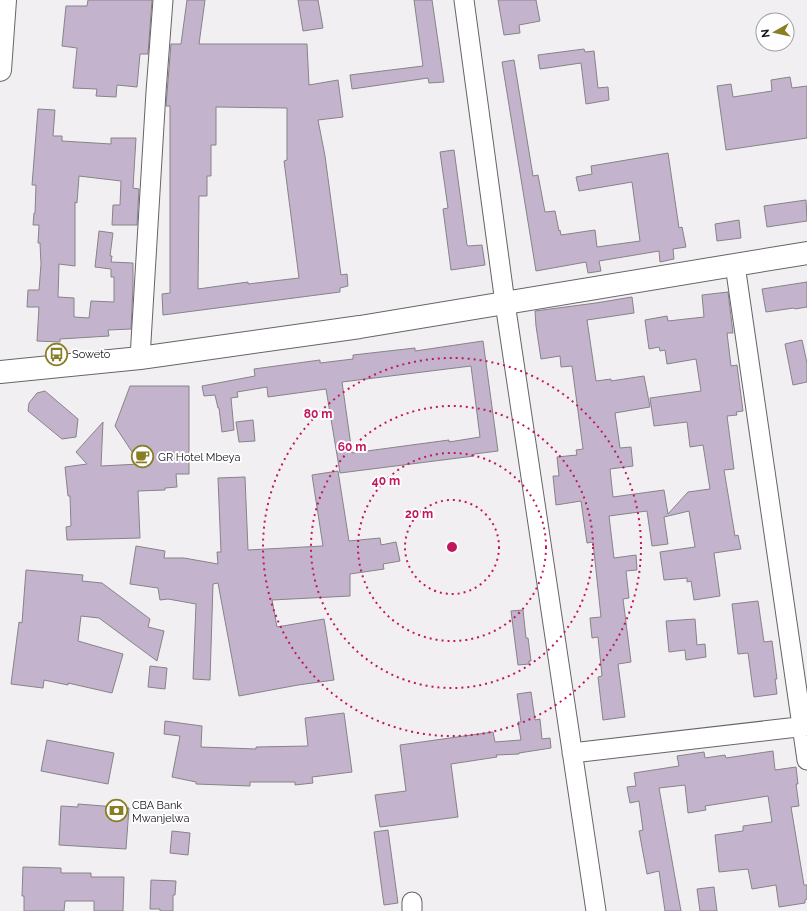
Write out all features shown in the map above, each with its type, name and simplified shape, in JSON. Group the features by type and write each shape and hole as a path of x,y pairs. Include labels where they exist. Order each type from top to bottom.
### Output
{"main road":[{"path":"0,70 5,0"},
{"path":"0,372 140,358 360,328 807,253"}],"street":[{"path":"140,358 163,0"},
{"path":"464,0 504,303 596,911"},
{"path":"735,265 805,726 807,760"},
{"path":"572,753 805,726"}],"building":[{"path":"88,0 152,0 148,54 140,54 137,87 117,85 116,97 96,96 97,89 73,88 77,48 62,46 66,6 87,6"},
{"path":"187,0 205,0 199,44 307,44 309,85 338,80 343,117 318,120 325,156 341,275 347,274 348,286 340,288 340,292 163,315 162,294 170,293 170,106 166,106 171,44 181,44","holes":["216,107 287,108 287,160 284,161 299,278 248,284 248,282 198,289 199,196 207,196 207,176 211,176 211,145 216,145"]},
{"path":"298,0 318,0 323,28 303,31"},
{"path":"414,0 432,0 444,82 429,83 428,78 352,89 350,75 423,66"},
{"path":"498,0 536,0 540,21 519,25 520,33 504,35"},
{"path":"584,49 585,52 594,51 598,88 608,87 609,100 586,104 581,63 540,69 538,55"},
{"path":"514,60 533,176 538,175 545,212 555,211 561,235 595,230 597,247 640,241 632,182 579,191 576,177 592,174 591,166 668,153 679,228 682,227 686,247 673,249 674,259 660,262 659,251 599,261 601,271 588,273 586,262 536,271 502,62"},
{"path":"790,77 792,88 807,86 807,138 726,150 717,86 731,84 733,97 772,91 771,80"},
{"path":"38,109 55,110 53,136 62,136 62,141 111,144 111,138 136,138 133,188 139,189 137,225 112,225 113,205 120,205 121,181 79,176 77,203 75,202 75,266 59,264 58,297 74,298 74,317 89,318 91,301 114,302 114,277 111,277 111,269 95,267 99,231 113,233 110,256 112,256 111,262 133,263 131,329 108,330 109,336 60,339 60,342 37,341 39,307 27,307 28,290 39,290 41,264 40,243 38,243 39,225 33,225 36,185 32,185"},
{"path":"454,150 467,245 482,245 485,265 451,270 443,209 448,208 440,152"},
{"path":"806,200 807,221 767,227 764,206"},
{"path":"739,220 741,238 717,241 715,224"},
{"path":"807,282 807,307 766,312 762,289"},
{"path":"728,292 733,333 727,333 731,366 737,365 743,411 736,412 737,415 727,416 734,469 724,470 735,536 738,535 741,549 714,553 720,596 694,600 691,581 687,582 687,578 664,580 660,552 695,547 689,511 664,517 668,544 652,546 647,511 609,516 614,558 636,555 637,570 626,571 629,598 623,599 631,662 618,664 625,717 603,720 598,677 602,676 598,637 592,638 590,618 601,617 593,542 587,543 581,501 556,505 553,476 559,476 557,457 577,455 576,450 583,449 572,366 561,367 560,356 541,359 535,311 632,297 634,313 587,320 596,381 611,379 611,381 644,376 650,407 615,413 620,448 631,447 633,466 610,469 613,497 664,490 668,514 688,492 710,489 703,445 690,447 687,422 654,426 650,398 701,391 696,359 667,364 665,350 660,351 659,347 649,349 645,320 667,316 668,321 704,317 702,295"},
{"path":"802,340 807,363 807,382 793,385 785,344"},
{"path":"483,341 498,451 474,454 474,456 340,473 326,389 268,397 267,387 237,392 238,397 231,398 234,430 222,432 219,408 215,395 204,396 202,386 255,376 254,369 320,360 320,363 353,359 353,355 415,348 415,351","holes":["471,366 480,437 352,453 342,382"]},
{"path":"130,386 189,386 189,474 176,474 177,487 165,488 165,490 138,491 140,538 67,540 66,527 71,526 70,496 68,496 65,467 87,464 76,452 103,422 101,466 140,464 115,426"},
{"path":"45,391 78,419 76,437 62,439 28,411 29,403 37,393"},
{"path":"253,420 255,441 239,442 236,422"},
{"path":"338,471 349,541 380,538 381,545 396,542 400,561 383,564 384,569 350,574 350,596 272,600 277,627 324,619 334,680 239,696 218,583 213,584 210,680 193,679 196,604 168,599 160,600 158,588 130,584 136,546 165,551 164,558 184,558 218,564 217,552 221,552 218,478 245,477 248,550 323,546 312,475"},
{"path":"26,570 83,575 82,581 102,583 150,619 148,627 164,631 157,661 99,618 81,616 78,641 123,654 112,693 68,683 68,685 44,680 43,688 11,684 19,622 22,623"},
{"path":"758,601 764,642 772,641 777,679 775,679 777,694 754,697 748,653 738,654 732,604"},
{"path":"523,610 526,638 528,638 531,661 529,661 529,664 518,665 511,611"},
{"path":"695,619 697,645 705,644 706,657 686,660 685,650 669,652 666,621"},
{"path":"150,666 167,668 165,689 148,687"},
{"path":"531,692 535,720 540,719 542,739 550,738 551,748 519,754 496,755 497,757 451,764 458,817 380,827 375,795 406,791 400,745 493,732 495,742 521,740 518,722 521,722 517,694"},
{"path":"344,713 352,772 312,777 313,783 295,785 295,782 250,782 250,786 196,784 196,782 172,777 180,736 164,734 165,721 202,726 201,747 256,749 256,747 308,746 305,718"},
{"path":"47,740 114,753 108,784 41,771"},
{"path":"773,751 775,770 796,767 798,784 796,784 799,806 791,807 804,885 807,885 807,899 805,900 805,903 779,907 776,885 752,889 748,869 719,872 715,835 743,831 743,826 772,822 768,796 705,806 706,810 688,813 685,785 659,788 681,911 665,911 659,871 647,874 639,831 643,830 639,801 630,803 627,787 636,786 634,773 679,766 677,756 704,752 705,758 725,755 726,758"},
{"path":"78,804 129,808 126,849 59,845 61,806 78,807"},
{"path":"388,830 398,903 384,905 374,832"},
{"path":"172,831 190,833 188,855 170,853"},
{"path":"23,867 61,868 61,873 91,873 91,877 124,877 123,911 94,911 94,901 65,901 64,911 24,911 24,896 22,896"},
{"path":"151,880 176,881 175,895 173,895 173,911 150,909"},
{"path":"714,887 717,911 700,911 697,889"}],"place":[{"name":"Soweto","path":"57,354"},
{"name":"GR Hotel Mbeya","path":"143,457"},
{"name":"CBA Bank Mwanjelwa","path":"116,811"}]}
